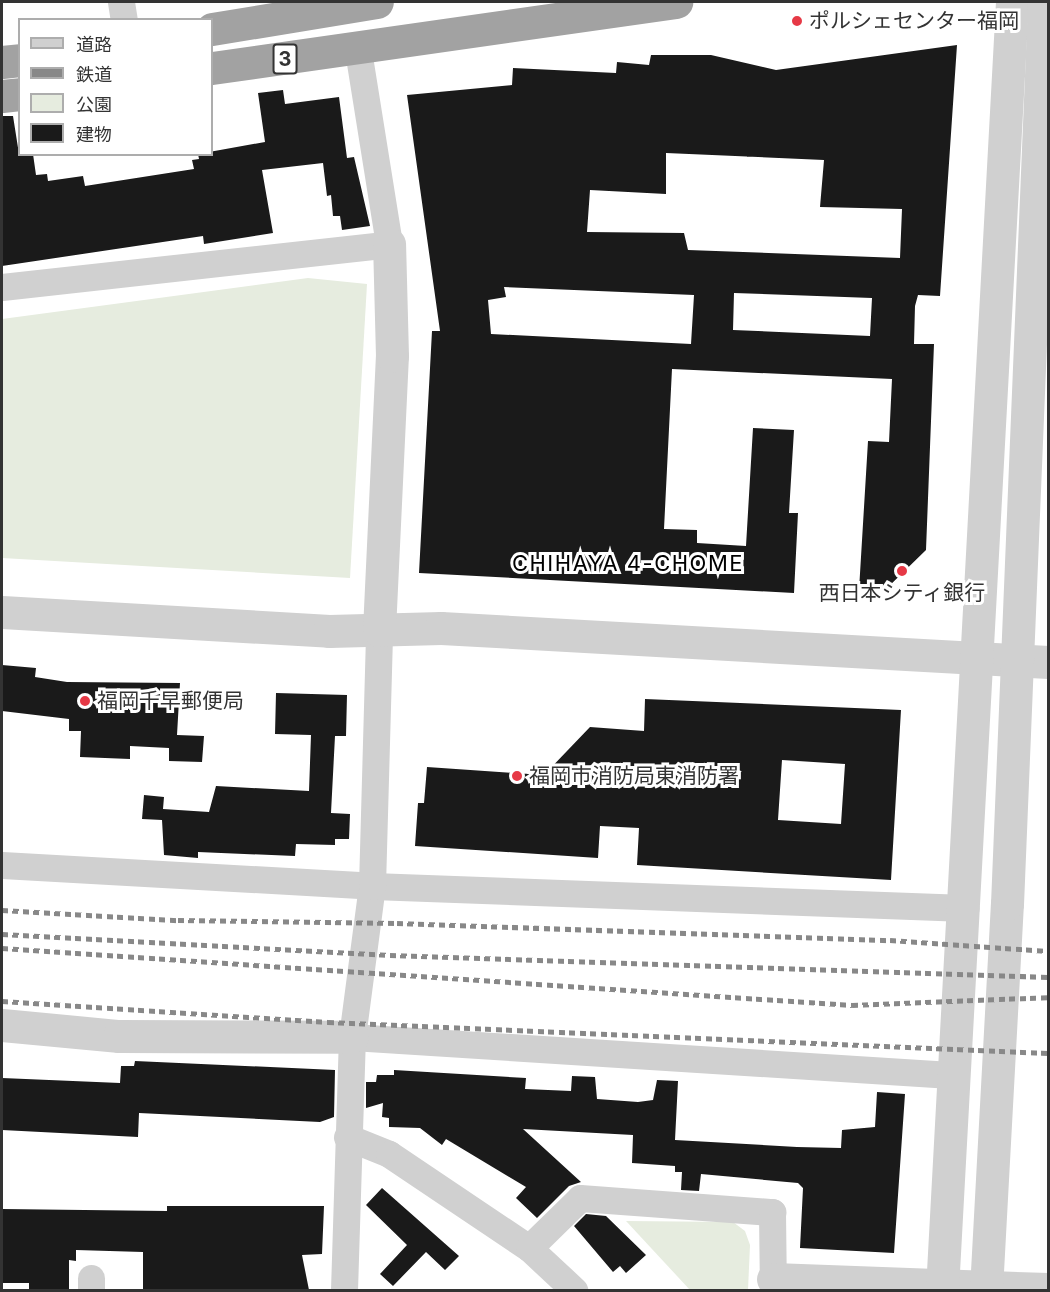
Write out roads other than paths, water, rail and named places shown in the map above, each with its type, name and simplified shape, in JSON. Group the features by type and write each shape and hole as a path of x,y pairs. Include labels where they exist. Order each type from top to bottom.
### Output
{"highway":[{"name":"3","path":"213,29 377,2"},
{"name":"3","path":"213,68 358,50 676,2"},
{"path":"2,63 18,60"},
{"path":"2,96 18,93"}],"street":[{"path":"121,2 124,18"},
{"path":"942,1288 951,1076 966,908 1012,2"},
{"path":"986,1288 1017,660 1040,279 1044,2"},
{"path":"344,1290 346,1137 352,1037 372,886 379,630 392,356 389,244 358,50"},
{"path":"2,288 389,244"},
{"path":"2,612 329,632 441,628 1048,662"},
{"path":"2,865 372,886 966,908"},
{"path":"2,1025 119,1036 352,1037 951,1076"},
{"path":"346,1137 389,1154 529,1248 574,1290"},
{"path":"529,1248 580,1198 772,1212 773,1285 1048,1289"}],"railway":[{"path":"2,910 178,920 397,923 890,940 1048,951"},
{"path":"2,934 390,955 1048,977"},
{"path":"2,948 852,1005 1048,997"},
{"path":"2,1001 328,1022 1048,1053"}],"place":[{"name":"ポルシェセンター福岡","path":"797,21"},
{"name":"西日本シティ銀行","path":"902,571"},
{"name":"福岡千早郵便局","path":"85,701"},
{"name":"福岡市消防局東消防署","path":"517,776"}],"district":[{"name":"CHIHAYA 4-CHOME","path":"628,564"}]}
